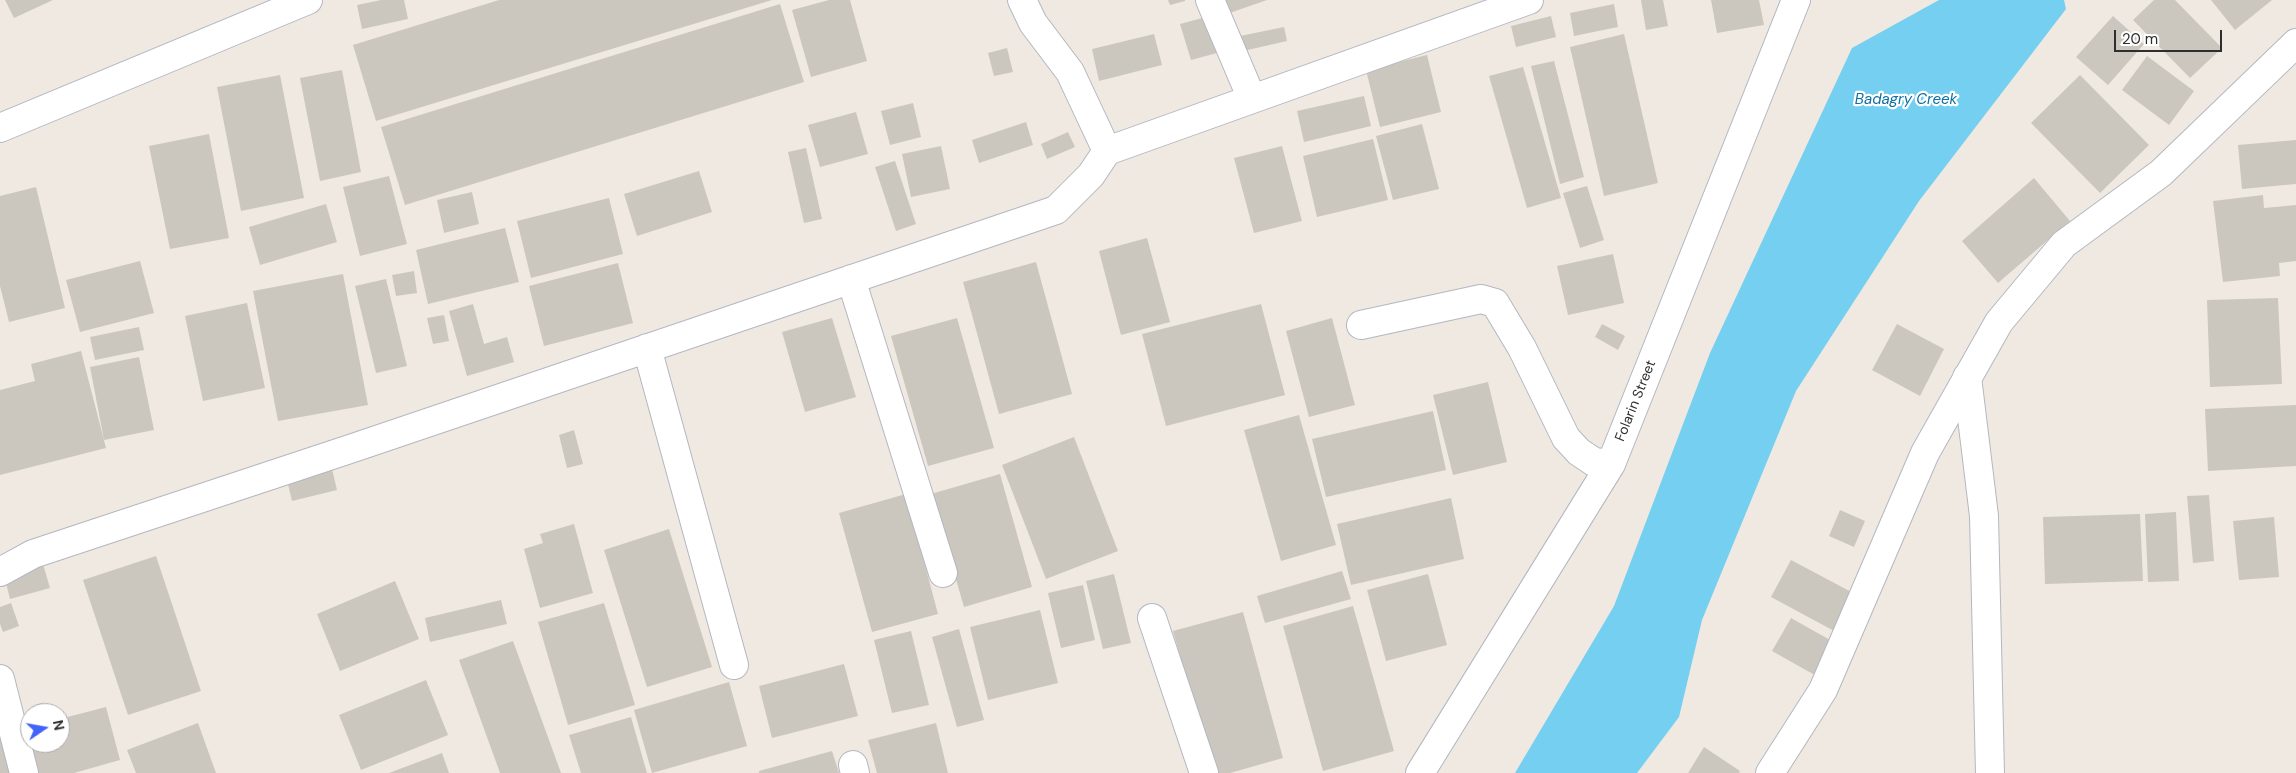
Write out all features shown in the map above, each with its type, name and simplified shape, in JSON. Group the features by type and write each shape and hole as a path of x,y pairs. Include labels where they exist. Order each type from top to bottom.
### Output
{"street":[{"path":"0,128 308,0"},
{"path":"1022,0 1033,23 1070,72 1107,152"},
{"path":"1210,0 1252,99"},
{"path":"0,572 33,554 1056,210 1092,175 1107,152 1529,0"},
{"name":"Folarin Street","path":"1420,773 1611,464 1796,0"},
{"path":"1770,773 1823,690 1925,453 1999,322 2064,244 2161,173 2296,43"},
{"path":"851,279 943,573"},
{"path":"1361,325 1481,300 1495,303 1522,348 1566,438 1579,452 1594,462 1611,464"},
{"path":"647,348 734,665"},
{"path":"1967,378 1984,516 1990,773"},
{"path":"1152,618 1204,773"},
{"path":"0,679 24,773"}],"water":[{"name":"Badagry Creek","path":"1939,0 2064,0 2066,9 1919,201 1796,391 1702,620 1679,717 1637,773 1515,773 1614,606 1710,353 1852,48"}],"building":[{"path":"5,0 53,0 14,18"},
{"path":"381,0 404,0 408,19 362,29 357,5"},
{"path":"499,0 772,0 376,121 353,45"},
{"path":"829,0 850,0 867,61 811,77 792,10"},
{"path":"1168,0 1185,0 1185,1 1170,5"},
{"path":"1216,0 1267,0 1221,16"},
{"path":"1641,0 1663,0 1668,26 1646,30"},
{"path":"1711,0 1759,0 1764,25 1717,33"},
{"path":"2154,0 2175,0 2222,48 2190,78 2133,20"},
{"path":"2211,0 2272,0 2235,30"},
{"path":"780,4 804,82 405,205 381,127"},
{"path":"1614,4 1618,27 1574,36 1570,13"},
{"path":"1551,16 1556,37 1516,47 1511,26"},
{"path":"2113,16 2144,44 2108,85 2076,57"},
{"path":"1206,17 1217,53 1191,60 1180,24"},
{"path":"1284,27 1287,41 1243,51 1240,36"},
{"path":"1154,34 1162,65 1099,81 1092,49"},
{"path":"1624,34 1658,183 1604,196 1570,47"},
{"path":"1007,48 1013,72 994,76 988,53"},
{"path":"1427,55 1441,112 1380,127 1366,70"},
{"path":"2147,56 2194,91 2169,125 2122,90"},
{"path":"1554,61 1584,177 1560,184 1531,66"},
{"path":"1523,67 1561,198 1527,208 1489,76"},
{"path":"342,70 361,172 320,181 300,78"},
{"path":"280,75 304,198 241,211 217,87"},
{"path":"2080,75 2149,145 2100,193 2031,123"},
{"path":"1364,96 1371,126 1304,142 1297,111"},
{"path":"913,103 921,137 890,145 881,111"},
{"path":"856,112 868,154 820,167 808,125"},
{"path":"1026,122 1033,145 979,163 972,140"},
{"path":"1422,124 1439,189 1393,200 1376,136"},
{"path":"1068,132 1075,147 1047,159 1041,144"},
{"path":"209,134 229,238 170,249 149,146"},
{"path":"1373,139 1388,200 1317,217 1303,156"},
{"path":"2296,140 2296,184 2242,189 2238,145"},
{"path":"941,146 950,189 911,197 902,154"},
{"path":"1282,146 1302,221 1254,233 1234,158"},
{"path":"806,148 822,219 804,223 788,152"},
{"path":"895,161 916,224 896,231 875,167"},
{"path":"699,171 712,212 637,236 624,194"},
{"path":"389,176 407,244 360,256 343,187"},
{"path":"2034,178 2070,221 1998,283 1962,241"},
{"path":"1587,186 1604,240 1580,248 1563,193"},
{"path":"36,187 65,308 9,322 0,286 0,196"},
{"path":"472,192 479,224 444,233 437,200"},
{"path":"2263,195 2264,208 2296,205 2296,261 2279,263 2280,276 2223,282 2213,201"},
{"path":"609,198 623,254 531,278 517,221"},
{"path":"326,204 337,242 260,265 249,227"},
{"path":"505,228 519,282 428,304 416,250"},
{"path":"1147,238 1170,322 1121,335 1099,251"},
{"path":"1613,254 1624,303 1568,315 1557,266"},
{"path":"140,261 154,313 80,332 66,280"},
{"path":"1036,262 1072,394 999,414 963,282"},
{"path":"618,263 633,323 544,346 529,286"},
{"path":"414,271 417,293 396,296 392,275"},
{"path":"343,274 368,405 278,421 253,291"},
{"path":"386,279 407,366 376,373 355,286"},
{"path":"2278,298 2282,384 2210,387 2207,300"},
{"path":"247,303 265,388 203,401 185,316"},
{"path":"473,304 484,344 507,337 514,362 467,376 449,311"},
{"path":"1261,304 1285,395 1166,426 1142,334"},
{"path":"444,315 449,341 433,344 427,318"},
{"path":"832,318 856,397 805,412 782,332"},
{"path":"957,318 994,448 928,466 891,336"},
{"path":"1332,318 1355,405 1309,417 1286,331"},
{"path":"1602,324 1625,336 1618,350 1595,337"},
{"path":"1897,324 1944,349 1920,396 1872,370"},
{"path":"139,327 144,350 95,360 90,337"},
{"path":"81,351 106,448 0,475 0,390 35,381 31,364"},
{"path":"139,357 154,430 104,440 90,367"},
{"path":"1488,382 1507,462 1453,475 1433,395"},
{"path":"2296,405 2296,466 2208,471 2205,409"},
{"path":"1433,411 1446,470 1326,497 1312,439"},
{"path":"1299,415 1336,545 1281,561 1244,430"},
{"path":"574,430 583,464 567,468 559,435"},
{"path":"1074,437 1118,551 1046,579 1002,465"},
{"path":"332,469 337,490 292,501 287,480"},
{"path":"1000,474 1032,587 964,607 931,494"},
{"path":"906,494 938,614 872,632 839,513"},
{"path":"2209,495 2214,561 2193,563 2187,496"},
{"path":"1451,498 1464,559 1351,585 1337,524"},
{"path":"1840,510 1865,521 1854,547 1829,536"},
{"path":"2176,512 2179,581 2148,582 2145,514"},
{"path":"2140,514 2143,581 2045,584 2043,517"},
{"path":"2274,517 2279,577 2239,580 2233,521"},
{"path":"574,524 593,593 540,608 524,549 543,543 540,534"},
{"path":"669,529 712,667 647,687 604,550"},
{"path":"156,556 201,691 128,715 83,580"},
{"path":"1791,560 1857,595 1836,632 1771,597"},
{"path":"43,564 50,588 10,599 4,575"},
{"path":"1342,571 1351,599 1265,623 1257,596"},
{"path":"1114,574 1131,643 1103,649 1086,581"},
{"path":"1428,574 1447,645 1386,661 1367,590"},
{"path":"395,581 419,639 340,671 317,614"},
{"path":"1083,585 1095,640 1061,648 1048,593"},
{"path":"501,600 507,624 430,642 425,618"},
{"path":"11,603 19,626 3,632 0,624 0,607"},
{"path":"604,603 635,705 568,725 538,622"},
{"path":"1353,606 1394,751 1323,771 1283,626"},
{"path":"1040,610 1058,683 988,700 970,627"},
{"path":"1243,612 1283,758 1230,773 1213,773 1173,631"},
{"path":"1791,618 1839,645 1820,678 1772,651"},
{"path":"959,629 984,720 957,727 932,637"},
{"path":"911,631 929,705 892,713 874,640"},
{"path":"513,641 561,773 500,773 459,660"},
{"path":"844,664 858,716 772,738 759,686"},
{"path":"426,680 448,735 361,770 339,715"},
{"path":"729,682 747,746 652,773 634,710"},
{"path":"106,707 120,760 74,773 29,773 23,753 70,753 70,716"},
{"path":"0,708 19,773 0,773"},
{"path":"631,717 647,773 581,773 569,735"},
{"path":"198,723 216,773 136,773 127,750"},
{"path":"936,723 948,773 877,773 868,740"},
{"path":"20,730 20,742 17,731"},
{"path":"1704,747 1740,771 1739,773 1688,773"},
{"path":"832,751 839,773 759,773 759,771"},
{"path":"442,753 449,773 389,773"}]}
